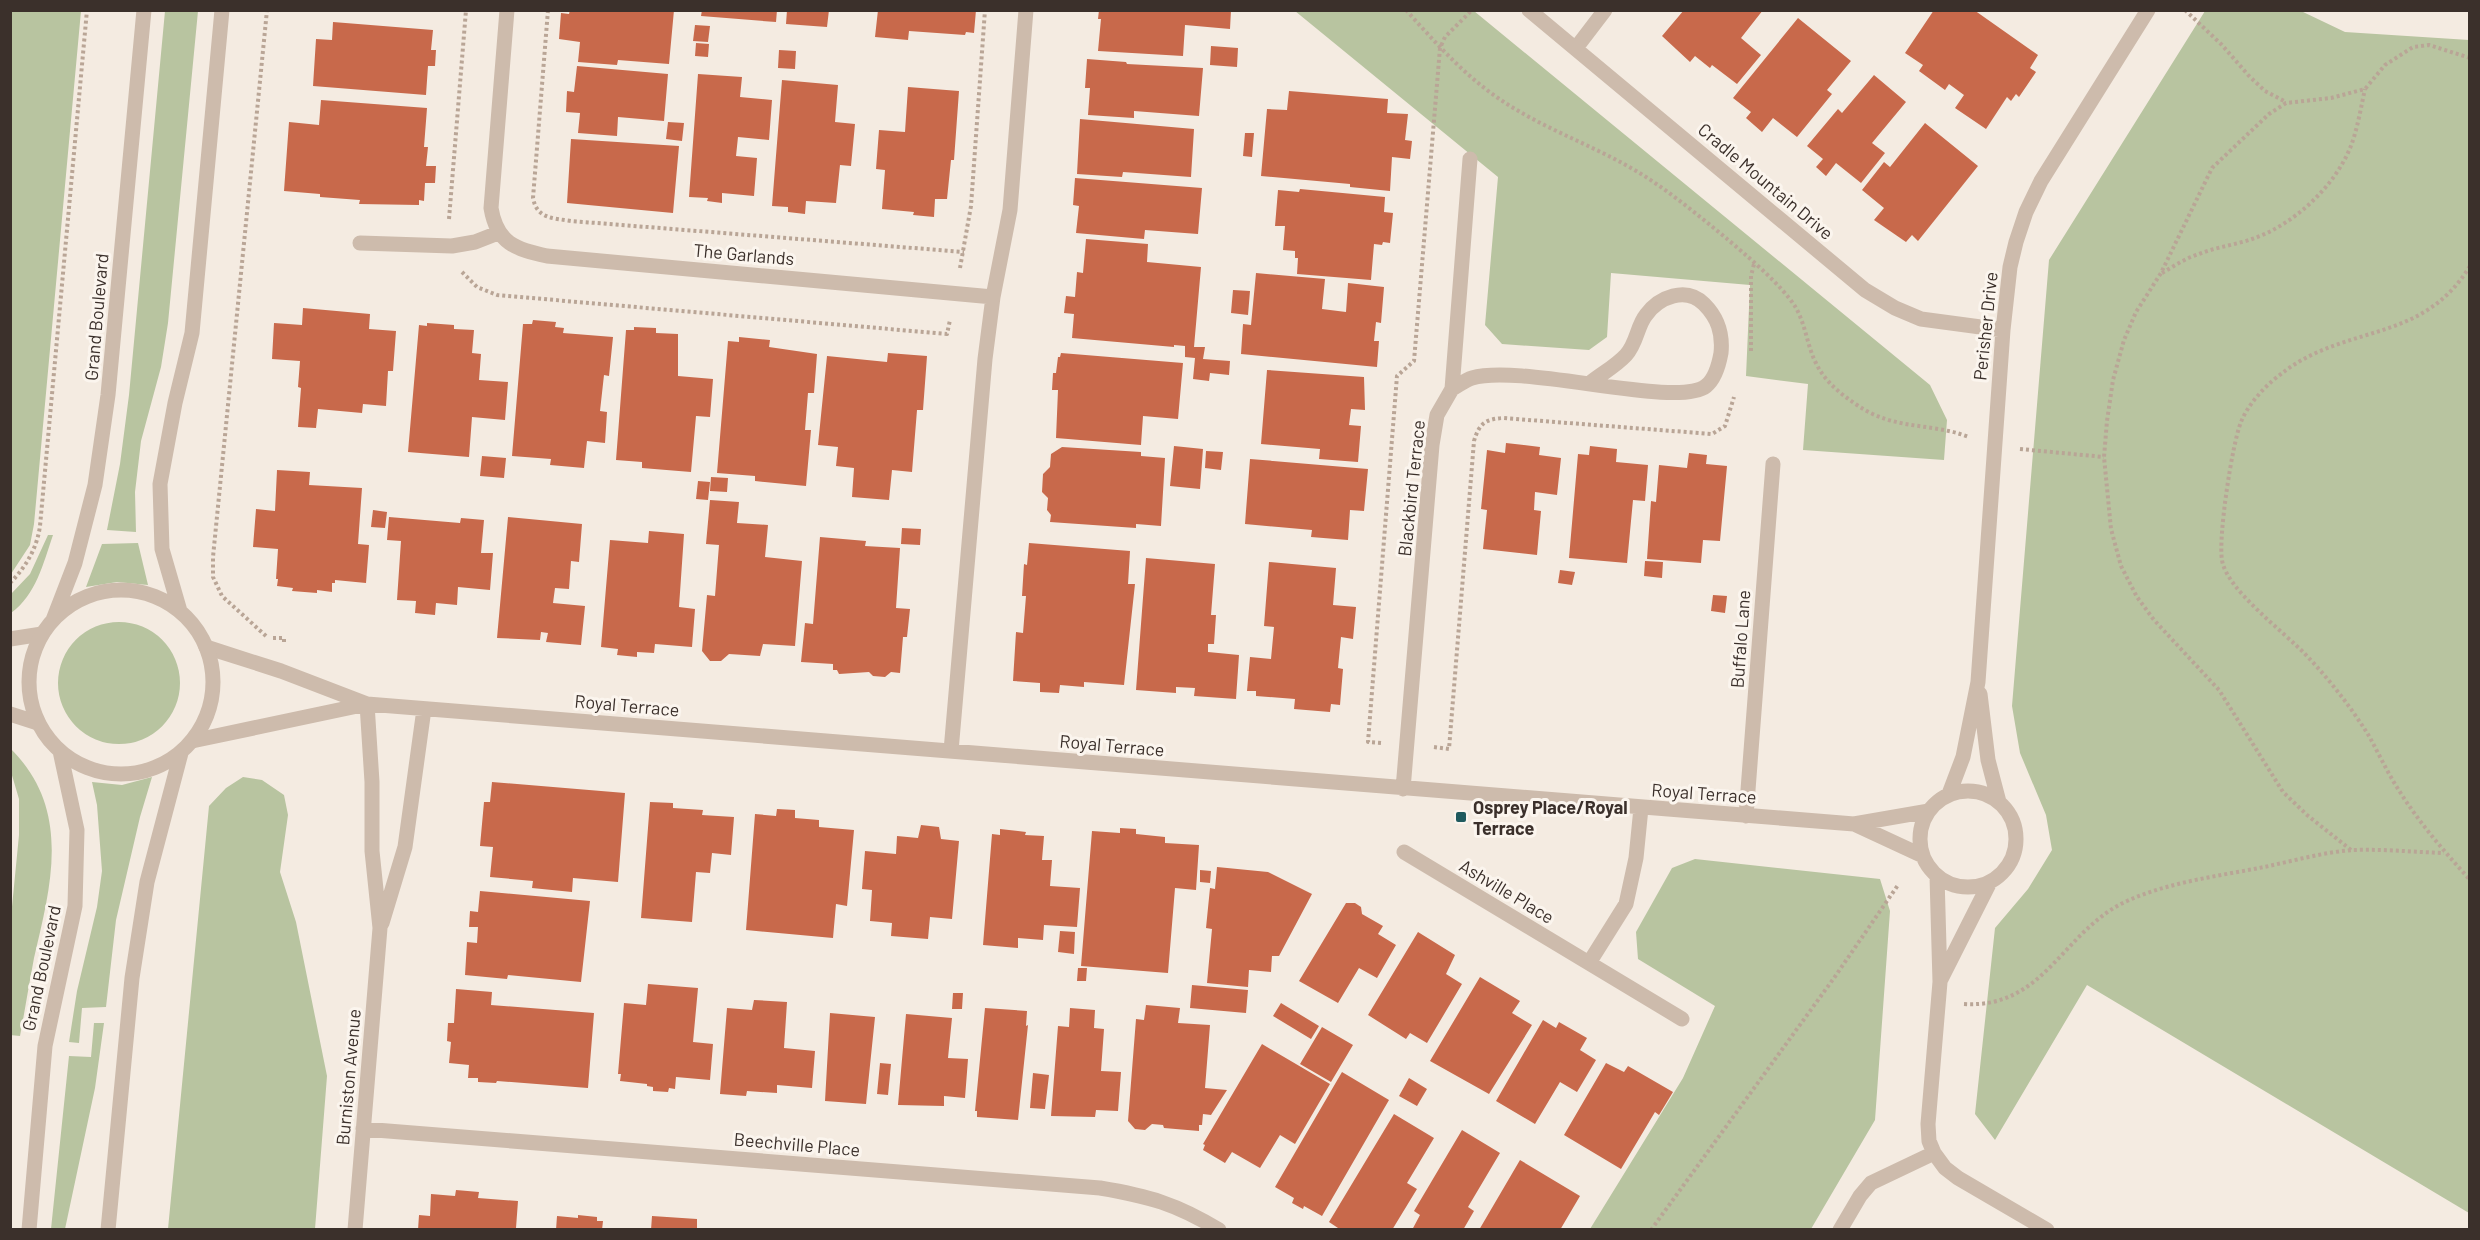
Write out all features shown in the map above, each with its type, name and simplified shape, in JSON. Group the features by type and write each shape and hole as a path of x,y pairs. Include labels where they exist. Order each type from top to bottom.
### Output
{"street":[{"name":"Grand Boulevard","path":"52,620 75,563 95,485 110,384 144,10"},
{"path":"180,611 162,549 160,484 175,403 192,333 222,10"},
{"path":"360,243 452,246 475,242 498,233 493,222 491,208 507,10"},
{"path":"951,751 978,427 993,297 1010,210 1026,10"},
{"name":"Cradle Mountain Drive","path":"1529,10 1866,290 1895,308 1921,319 2003,330"},
{"path":"1576,48 1605,10"},
{"name":"Perisher Drive","path":"1950,794 1963,757 1978,682 1994,446 2010,267 2026,212 2041,181 2148,10"},
{"name":"Blackbird Terrace","path":"1402,789 1432,445 1437,415 1452,389 1470,159"},
{"name":"The Garlands","path":"498,233 521,250 547,256 993,297"},
{"path":"1452,389 1471,378 1491,375 1590,383 1674,394 1693,391 1706,386 1715,375 1721,354 1718,319 1702,302 1688,295 1672,295 1657,303 1644,316 1638,337 1626,355 1590,383"},
{"name":"Buffalo Lane","path":"1746,816 1773,464"},
{"path":"123,590 153,596 180,611 195,627 206,647 212,671 212,696 205,720 192,741 181,753 158,766 134,774 107,774 82,766 60,751 38,723 30,693 31,663 42,634 52,620 93,594 123,590"},
{"path":"10,639 42,634"},
{"name":"Royal Terrace","path":"206,647 281,671 367,704 1854,824 1929,811"},
{"name":"Perisher Drive","path":"1978,682 1988,760 1999,802"},
{"name":"Royal Terrace","path":"192,741 367,704"},
{"name":"Burniston Avenue","path":"356,1230 380,928 372,851 372,782 367,704"},
{"name":"Burniston Avenue","path":"380,928 405,847 424,709"},
{"path":"10,714 38,723"},
{"name":"Grand Boulevard","path":"29,1230 45,1046 75,906 77,830 60,751"},
{"path":"108,1230 132,978 147,882 181,753"},
{"path":"1940,982 1990,882 2011,860 2015,845 2014,829 2008,814 1999,802 1988,795 1975,792 1950,794 1938,801 1922,824 1920,840 1923,856 1937,876 1949,883 1976,886 1990,882"},
{"path":"1589,963 1626,904 1636,858 1641,808"},
{"name":"Royal Terrace","path":"1854,824 1923,856"},
{"name":"Ashville Place","path":"1404,852 1682,1019"},
{"path":"1937,876 1940,982 1928,1124 1929,1141 1934,1153 1945,1168 1958,1178 2047,1230"},
{"name":"Beechville Place","path":"363,1129 1100,1188 1149,1197 1189,1211 1219,1230"},
{"path":"1840,1230 1871,1182 1934,1153"}],"path":[{"path":"10,583 24,569 39,538 87,10"},
{"path":"267,10 252,183 222,455 213,577 222,596 257,630 270,638 284,638 281,671"},
{"path":"548,10 533,198 535,208 542,214 571,221 964,252 971,206 985,10"},
{"path":"1406,10 1440,48 1496,97 1638,172 1726,238 1795,307 1803,322 1814,359 1823,375 1841,393 1878,417 1910,426 1955,431 1994,446 2104,457"},
{"path":"1472,10 1445,37 1440,48 1414,361 1397,376 1368,742 1449,749 1474,441 1477,429 1484,422 1503,418 1712,434 1725,426 1736,390"},
{"path":"2185,10 2222,45 2248,76 2265,91 2286,103"},
{"path":"2161,273 2198,254 2254,239 2278,226 2303,208 2323,189 2342,164 2352,143 2365,89 2385,65 2413,47 2429,45 2469,58"},
{"path":"2351,850 2307,815 2283,792 2219,690 2154,620 2138,597 2121,566 2111,529 2104,457 2114,380 2124,340 2136,312 2161,273 2212,168 2269,114 2286,103 2331,98 2365,89"},
{"path":"1750,354 1751,276 1754,264"},
{"path":"2469,266 2444,298 2420,315 2396,327 2313,353 2284,371 2253,401 2241,422 2222,527 2222,561 2228,577 2305,654 2343,697 2368,735 2400,792 2445,853 2469,880"},
{"path":"1938,1003 1979,1005 1998,1002 2020,993 2039,978 2105,914 2146,894 2211,878 2351,850 2445,853"},
{"path":"1651,1230 1834,978 1898,885"}],"green space":[{"path":"11,10 81,11 34,524 30,545 11,574"},
{"path":"165,11 198,11 168,323 161,367 141,441 135,492 136,532 107,530 120,464 129,395"},
{"path":"1295,11 1474,11 1930,385 1947,420 1944,460 1803,450 1808,384 1746,376 1750,285 1611,273 1607,337 1589,350 1502,344 1485,325 1498,177"},
{"path":"2205,11 2301,11 2345,32 2469,40 2469,1213 2087,985 1995,1140 1975,1114 1995,928 2028,889 2052,850 2046,815 2020,753 2012,706 2049,260"},
{"path":"48,535 53,535 38,578 27,597 11,613 11,594 30,574"},
{"path":"138,543 148,585 117,582 86,587 102,544"},
{"path":"119,622 142,627 153,632 162,640 170,649 175,660 180,683 175,706 170,717 162,726 153,734 142,739 119,744 96,739 85,734 76,726 68,717 63,706 58,683 63,660 68,649 76,640 85,632 96,627"},
{"path":"11,749 30,772 43,797 50,823 52,849 46,903 20,1036 10,1035 10,927 19,835 19,799 11,772"},
{"path":"152,777 140,817 116,920 106,1007 82,1008 79,1043 69,1042 77,991 97,907 102,871 97,805 92,782 122,785"},
{"path":"243,777 262,780 284,795 288,815 280,872 296,922 327,1076 315,1229 168,1229 209,806 226,788"},
{"path":"1695,859 1880,879 1890,911 1875,1120 1811,1229 1590,1229 1683,1078 1715,1006 1638,959 1636,932 1672,868"},
{"path":"94,1023 104,1023 95,1088 65,1229 51,1229 69,1056 91,1057"}],"building":[{"path":"570,10 674,10 669,64 618,60 617,65 578,62 580,42 559,39 561,13 569,14"},
{"path":"702,10 777,10 776,22 701,16"},
{"path":"787,10 829,10 827,27 786,24"},
{"path":"878,10 976,10 974,33 966,32 965,35 909,31 908,40 875,37"},
{"path":"1099,10 1231,10 1230,29 1185,25 1183,56 1098,51 1101,19 1098,19"},
{"path":"1684,10 1763,10 1741,38 1761,55 1737,84 1712,65 1710,68 1695,56 1690,62 1662,36"},
{"path":"1934,10 1974,10 2038,55 2030,68 2036,72 2019,97 2016,94 2011,101 2007,97 1986,129 1955,108 1964,95 1949,84 1945,90 1919,71 1923,65 1905,53"},
{"path":"1798,18 1851,61 1827,90 1832,94 1797,137 1773,118 1762,132 1746,118 1751,112 1733,98"},
{"path":"333,22 433,30 431,50 436,50 435,66 428,66 426,95 313,86 316,39 332,40"},
{"path":"695,25 710,26 708,42 693,41"},
{"path":"696,43 709,44 708,57 695,56"},
{"path":"1211,46 1238,48 1237,67 1210,65"},
{"path":"779,50 796,51 795,69 778,68"},
{"path":"1087,59 1126,62 1127,64 1203,68 1199,116 1134,111 1134,118 1088,115 1090,88 1085,88"},
{"path":"577,66 668,74 664,121 618,117 617,136 578,133 580,113 566,112 567,91 574,92"},
{"path":"698,74 742,77 740,97 772,100 769,140 738,137 736,156 757,158 754,196 722,193 722,203 707,201 708,198 689,197"},
{"path":"1874,75 1906,102 1872,143 1885,153 1861,183 1836,163 1826,176 1816,167 1823,159 1807,146 1838,109 1842,113"},
{"path":"782,80 838,85 835,122 855,124 851,166 840,165 836,203 806,201 805,214 788,212 788,207 772,206"},
{"path":"908,87 959,91 954,160 951,160 947,199 935,199 934,217 913,215 914,212 882,209 885,170 876,169 879,130 905,132"},
{"path":"1289,91 1388,99 1387,113 1408,114 1405,140 1412,141 1410,159 1392,157 1390,191 1350,187 1350,184 1261,176 1267,109 1287,110"},
{"path":"321,100 427,108 424,147 428,147 426,166 436,166 435,183 425,183 424,201 419,200 419,205 359,204 360,200 284,191 289,122 319,125"},
{"path":"1080,119 1194,129 1191,177 1123,172 1122,177 1077,174"},
{"path":"668,122 684,123 682,141 666,139"},
{"path":"1925,123 1978,166 1918,241 1912,235 1906,242 1874,220 1884,208 1862,190 1884,162 1890,167"},
{"path":"1245,133 1254,133 1252,157 1243,156"},
{"path":"571,139 679,146 673,213 567,203"},
{"path":"1075,178 1202,188 1198,234 1145,230 1144,239 1076,233 1079,206 1073,205"},
{"path":"1300,189 1385,197 1384,212 1393,213 1390,243 1374,244 1371,280 1297,274 1298,258 1295,258 1295,251 1283,250 1285,226 1275,226 1278,190 1299,192"},
{"path":"1086,239 1148,244 1147,262 1201,267 1194,347 1205,347 1203,359 1230,361 1229,375 1210,373 1209,381 1193,379 1195,358 1185,357 1185,346 1072,338 1074,314 1064,313 1066,296 1075,297 1077,272 1083,273"},
{"path":"1256,273 1325,279 1322,309 1346,312 1348,283 1384,287 1381,323 1376,322 1374,341 1379,341 1377,367 1241,354 1243,324 1251,325"},
{"path":"1233,290 1250,291 1248,315 1231,313"},
{"path":"303,308 370,314 369,329 396,331 393,371 388,371 386,406 363,404 362,413 318,409 316,428 298,427 301,388 298,387 300,361 272,359 274,323 302,325"},
{"path":"533,320 556,322 555,327 564,328 563,333 613,337 609,376 604,375 600,411 607,412 605,443 587,441 584,468 550,465 551,459 512,456 523,324 532,324"},
{"path":"427,323 454,325 454,329 474,330 472,353 481,354 479,380 508,382 505,420 472,417 469,457 408,452 419,325 427,326"},
{"path":"634,327 656,328 656,333 678,334 678,376 713,379 710,417 696,416 691,472 642,468 642,462 616,460 626,330 634,330"},
{"path":"739,337 770,340 769,347 817,354 814,393 808,393 805,430 811,430 806,486 755,481 755,476 717,473 728,341 739,342"},
{"path":"888,353 927,356 923,410 917,410 912,472 892,470 889,500 852,497 854,468 836,466 838,447 818,445 827,356 887,362"},
{"path":"1061,353 1183,363 1178,419 1143,416 1141,445 1056,438 1058,390 1052,390 1053,373 1056,373 1058,357"},
{"path":"1267,370 1364,377 1365,410 1351,409 1349,425 1361,426 1358,462 1319,459 1320,449 1261,444"},
{"path":"1506,443 1540,447 1539,455 1561,458 1557,495 1535,492 1534,510 1541,511 1537,555 1483,549 1487,510 1481,509 1487,450 1505,453"},
{"path":"1174,446 1203,449 1200,489 1170,486"},
{"path":"1590,446 1617,449 1616,462 1648,465 1645,501 1633,500 1627,563 1569,558 1578,454 1589,455"},
{"path":"1062,447 1141,452 1141,456 1165,458 1161,526 1136,524 1136,528 1050,522 1051,515 1047,510 1048,498 1042,492 1043,474 1050,467 1051,454"},
{"path":"1206,451 1223,452 1221,470 1205,468"},
{"path":"1689,453 1707,455 1706,464 1727,466 1720,541 1703,540 1701,563 1647,559 1651,501 1656,502 1659,465 1687,468"},
{"path":"482,456 506,458 504,478 480,476"},
{"path":"1250,459 1368,469 1364,511 1350,510 1348,540 1311,537 1312,530 1245,524"},
{"path":"277,470 310,472 309,485 362,488 358,544 369,545 366,583 335,580 335,583 332,583 332,592 317,590 317,593 292,591 293,588 277,586 278,549 253,547 256,509 275,511"},
{"path":"711,477 728,478 727,492 710,491"},
{"path":"698,481 710,482 708,500 696,499"},
{"path":"710,500 739,502 737,523 768,525 765,557 802,561 795,646 763,644 760,656 729,654 721,661 710,661 702,651 707,595 715,596 719,545 706,544"},
{"path":"373,510 387,512 385,528 371,527"},
{"path":"389,517 460,523 461,518 484,520 481,553 493,553 490,590 458,587 457,605 436,603 435,615 415,613 416,601 397,600 401,541 387,540"},
{"path":"508,517 582,524 579,562 571,561 569,589 555,588 553,603 585,606 581,645 546,642 548,633 541,632 540,640 497,638"},
{"path":"902,528 921,529 920,545 901,544"},
{"path":"649,531 684,534 679,607 695,609 692,647 655,644 654,653 637,652 637,657 617,655 618,649 601,647 610,540 648,543"},
{"path":"820,537 866,541 865,546 900,548 896,608 910,609 907,637 903,637 900,673 891,672 885,677 873,676 869,672 839,674 837,670 833,670 833,664 801,662 805,623 813,624"},
{"path":"1029,543 1130,551 1128,584 1135,584 1124,685 1084,682 1084,687 1060,685 1059,693 1040,692 1040,683 1013,681 1016,632 1023,633 1026,596 1022,596 1024,564 1027,565"},
{"path":"1146,558 1215,564 1211,615 1216,615 1214,644 1208,644 1208,652 1239,655 1236,699 1194,696 1195,688 1176,687 1176,693 1136,690"},
{"path":"1645,561 1663,562 1662,578 1644,576"},
{"path":"1269,562 1336,568 1333,605 1356,607 1353,639 1341,637 1338,668 1343,669 1340,705 1331,704 1330,712 1294,709 1295,699 1256,696 1256,691 1247,691 1250,657 1271,659 1274,627 1264,626"},
{"path":"1560,570 1575,572 1572,585 1558,583"},
{"path":"1713,595 1727,596 1725,613 1711,611"},
{"path":"492,782 625,793 618,882 573,878 572,892 532,888 533,881 490,877 493,847 480,846 484,802 490,802"},
{"path":"650,802 673,803 673,808 703,810 702,815 734,817 731,855 712,853 710,873 696,872 692,922 641,918"},
{"path":"777,809 795,810 795,818 819,820 819,827 854,830 847,906 836,904 833,938 746,930 755,814 776,816"},
{"path":"921,825 939,827 941,839 959,841 952,919 930,917 928,939 891,936 892,923 870,921 872,890 862,889 865,851 896,854 897,836 918,838"},
{"path":"1120,828 1136,829 1136,834 1165,837 1165,843 1199,845 1196,890 1175,888 1168,973 1081,966 1092,831 1120,833"},
{"path":"1000,829 1026,832 1025,835 1044,836 1042,860 1052,860 1050,886 1080,888 1077,927 1044,925 1043,940 1018,938 1018,948 983,945 992,834 1000,835"},
{"path":"1217,867 1268,872 1312,894 1279,956 1272,956 1271,972 1249,970 1248,987 1207,983 1212,929 1206,928 1210,888 1215,889"},
{"path":"1200,870 1211,871 1210,883 1200,882"},
{"path":"480,891 590,901 581,982 508,975 507,979 465,975 467,942 477,943 478,927 469,927 470,911 478,912"},
{"path":"1346,903 1355,903 1361,907 1362,914 1383,926 1378,934 1396,945 1377,978 1359,968 1338,1003 1299,981"},
{"path":"1060,931 1075,932 1074,954 1058,952"},
{"path":"1418,932 1455,955 1446,974 1462,984 1427,1043 1410,1033 1406,1039 1368,1015"},
{"path":"1078,968 1087,968 1086,981 1077,981"},
{"path":"1480,977 1520,1001 1512,1013 1532,1025 1489,1094 1430,1061"},
{"path":"648,984 698,988 693,1042 713,1044 710,1080 676,1077 675,1089 669,1088 668,1092 653,1091 653,1087 647,1084 620,1081 621,1074 618,1074 624,1003 646,1005"},
{"path":"1192,985 1248,990 1246,1013 1190,1008"},
{"path":"456,989 492,992 491,1005 594,1013 588,1088 497,1081 496,1083 478,1082 478,1078 468,1078 469,1065 449,1063 451,1042 447,1041 448,1023 454,1023"},
{"path":"953,993 963,993 962,1009 952,1009"},
{"path":"754,1000 787,1002 784,1048 815,1051 812,1088 777,1085 777,1093 747,1091 746,1096 720,1094 727,1008 752,1010"},
{"path":"1281,1003 1319,1026 1311,1039 1273,1016"},
{"path":"1146,1005 1180,1008 1178,1023 1210,1025 1205,1088 1227,1090 1211,1115 1203,1114 1199,1131 1164,1128 1163,1125 1152,1124 1145,1130 1135,1129 1128,1121 1136,1019 1144,1020"},
{"path":"985,1008 1027,1011 1026,1026 1028,1025 1018,1120 977,1117 977,1111 975,1111"},
{"path":"1070,1008 1095,1010 1094,1028 1104,1029 1101,1071 1121,1072 1118,1111 1096,1110 1095,1117 1051,1116 1058,1026 1069,1027"},
{"path":"830,1013 875,1017 866,1104 825,1101"},
{"path":"906,1014 952,1018 948,1058 968,1059 965,1098 944,1096 944,1106 898,1105"},
{"path":"1543,1020 1556,1028 1559,1022 1587,1038 1580,1050 1596,1060 1577,1092 1560,1082 1535,1124 1496,1101"},
{"path":"1322,1027 1353,1045 1331,1082 1300,1064"},
{"path":"1262,1044 1330,1084 1295,1144 1280,1135 1260,1168 1232,1152 1225,1163 1203,1150 1205,1145 1203,1144"},
{"path":"880,1063 891,1064 888,1095 877,1094"},
{"path":"1606,1063 1624,1072 1628,1066 1673,1092 1659,1115 1655,1112 1621,1169 1564,1135"},
{"path":"1342,1072 1389,1100 1322,1216 1304,1206 1303,1209 1292,1203 1294,1198 1275,1187"},
{"path":"1033,1073 1049,1075 1045,1109 1030,1108"},
{"path":"1409,1078 1427,1089 1417,1106 1399,1096"},
{"path":"1394,1114 1434,1138 1407,1183 1417,1189 1392,1230 1341,1230 1329,1222"},
{"path":"1462,1130 1500,1153 1468,1207 1474,1211 1463,1230 1412,1230 1420,1215 1414,1211"},
{"path":"1520,1160 1580,1196 1560,1230 1479,1230"},
{"path":"456,1190 479,1192 478,1198 518,1201 516,1228 418,1230 419,1215 430,1216 431,1194 455,1196"},
{"path":"578,1215 597,1217 597,1221 603,1221 602,1230 556,1230 557,1216 578,1218"},
{"path":"652,1216 697,1219 697,1230 651,1230"}],"place":[{"name":"Osprey Place/Royal Terrace","path":"1461,817"}]}
